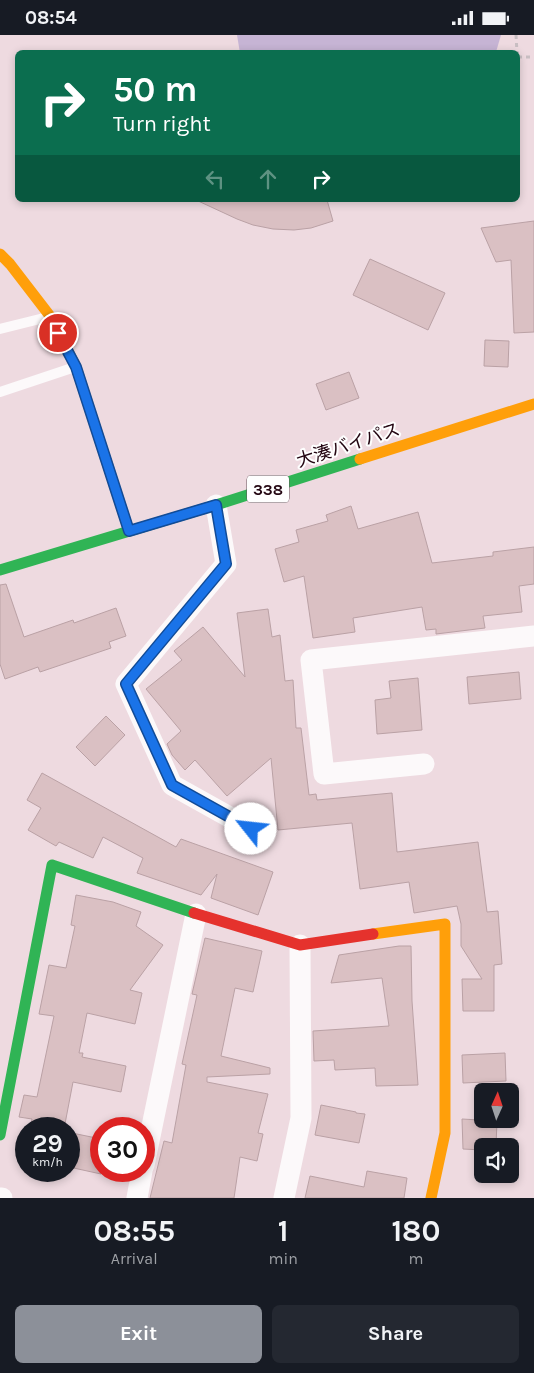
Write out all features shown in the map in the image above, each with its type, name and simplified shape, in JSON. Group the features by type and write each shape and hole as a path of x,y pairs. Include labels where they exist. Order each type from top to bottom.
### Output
{"main road":[{"path":"0,254 10,264 50,316 76,367 129,531"},
{"name":"大湊バイパス","path":"0,570 216,505 534,404"},
{"path":"0,1135 52,865 196,914 300,945 445,924 445,1133 431,1198"}],"street":[{"path":"216,505 226,564 126,684 172,785 251,829"},
{"path":"424,764 324,774 311,660 534,636"},
{"path":"154,1117 196,914"},
{"path":"284,1198 301,1118 300,945"},
{"path":"137,1198 140,1182"}],"lane":[{"path":"0,329 50,316"},
{"path":"0,392 76,367"}],"path":[{"path":"516,35 517,50"},
{"path":"520,57 534,57"}],"shaded area":[{"path":"237,35 501,35 497,50 240,50"}],"building":[{"path":"200,202 328,202 333,221 311,228 294,230 273,229 237,219"},
{"path":"534,221 534,332 514,333 511,260 496,262 481,228"},
{"path":"370,259 445,293 428,330 353,295"},
{"path":"485,340 509,341 508,367 484,366"},
{"path":"349,372 359,398 326,410 316,384"},
{"path":"351,506 358,529 418,512 432,563 493,556 493,552 534,547 534,584 519,586 522,612 483,616 485,628 436,634 436,629 426,630 422,607 353,618 355,632 313,638 304,576 284,582 275,549 299,542 296,530 328,521 326,515"},
{"path":"6,584 24,637 73,620 74,623 116,608 126,636 109,642 111,648 40,672 38,667 5,679 0,664 0,585"},
{"path":"268,609 272,637 280,635 285,681 293,680 296,728 301,728 309,795 316,794 317,800 392,793 397,852 478,842 487,912 498,911 502,964 494,965 494,1011 463,1011 462,979 482,979 461,946 461,924 457,906 414,913 409,882 360,889 352,823 278,830 271,758 227,796 195,760 185,770 172,755 167,744 181,731 146,689 182,660 174,651 203,627 245,677 237,613"},
{"path":"519,672 521,699 469,704 467,677"},
{"path":"418,678 422,730 377,734 375,700 391,698 389,681"},
{"path":"106,716 125,735 95,766 76,747"},
{"path":"42,773 176,847 181,839 273,872 258,915 211,898 217,874 201,895 137,873 143,858 103,837 93,858 59,842 56,846 28,830 41,808 27,800"},
{"path":"76,895 113,902 141,912 136,926 163,945 130,990 142,993 135,1024 87,1013 79,1053 83,1053 82,1057 126,1066 121,1092 73,1082 66,1117 19,1117 24,1095 37,1097 54,1016 39,1014 49,965 66,968 75,926 71,925"},
{"path":"205,938 262,951 253,992 235,988 221,1056 270,1068 270,1074 207,1077 207,1082 268,1094 258,1133 263,1134 257,1161 240,1157 234,1198 150,1198 164,1141 172,1143 186,1065 182,1064 197,995 192,994"},
{"path":"411,946 412,1001 418,1085 376,1086 375,1068 335,1070 334,1060 314,1061 313,1031 389,1026 382,978 331,983 339,955"},
{"path":"505,1053 506,1081 463,1083 462,1055"},
{"path":"321,1105 365,1114 359,1143 315,1135"},
{"path":"462,1119 474,1120 474,1128 497,1128 496,1138 474,1138 474,1150 463,1149"},
{"path":"80,1135 90,1137 90,1172 80,1169"},
{"path":"367,1171 407,1178 404,1198 305,1198 310,1176 364,1187"}],"traffic: fast":[{"path":"0,570 216,505 360,459"},
{"path":"0,1135 52,865 194,913"}],"traffic: slow":[{"path":"0,254 10,264 50,316 76,367 129,531"},
{"path":"360,459 534,404"},
{"path":"373,934 445,924 445,1133 431,1198"}],"traffic: jam":[{"path":"194,913 300,945 373,934"}],"route":[{"path":"58,333 76,367 129,531 216,505 226,564 126,684 172,785 251,829"}]}
